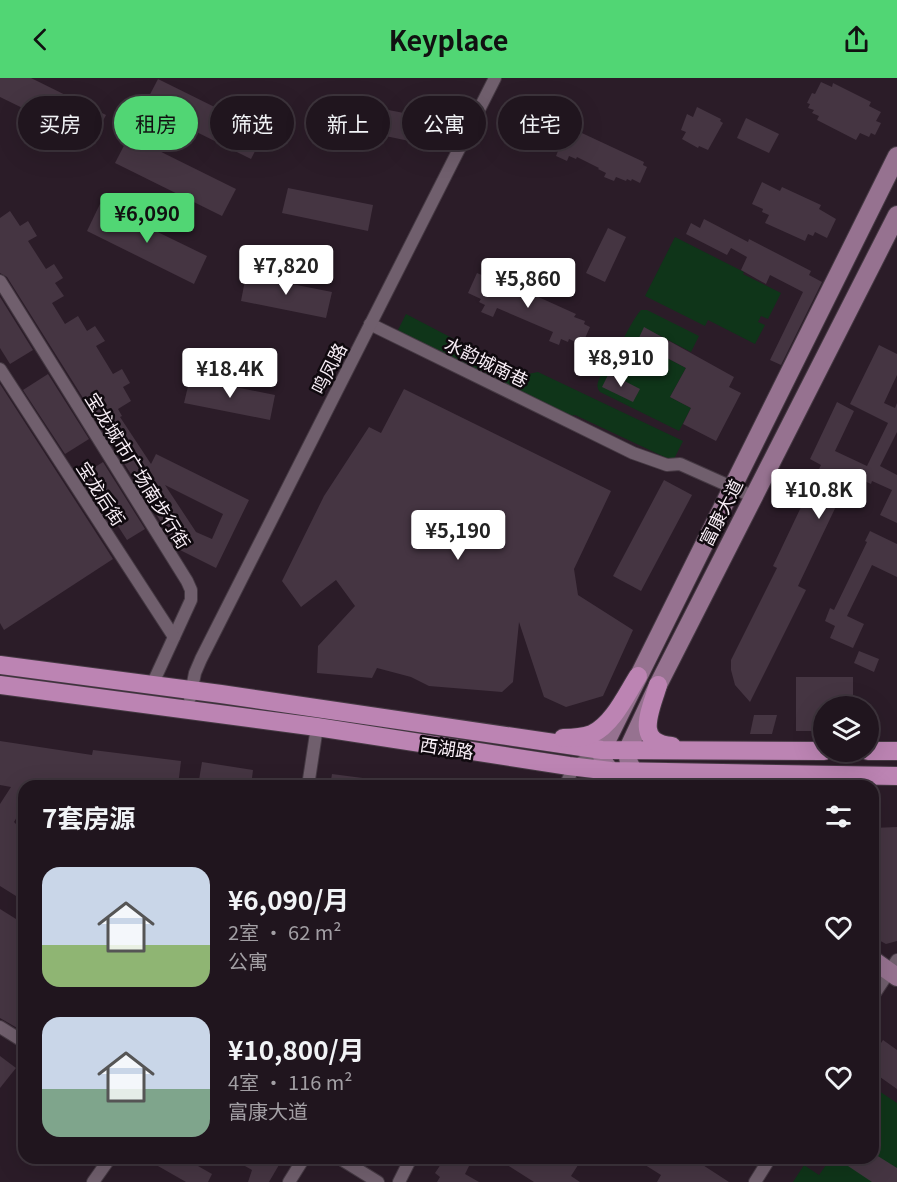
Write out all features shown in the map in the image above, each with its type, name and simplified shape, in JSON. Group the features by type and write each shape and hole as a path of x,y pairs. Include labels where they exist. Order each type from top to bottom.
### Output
{"main road":[{"name":"西湖路","path":"0,665 192,690 602,750 813,751"},
{"path":"523,738 569,738 591,734 607,721 638,676"},
{"name":"西湖路","path":"0,685 317,727 574,767 607,778 625,780"},
{"path":"658,685 648,724 650,738 663,746 721,751"},
{"path":"879,751 897,750"},
{"name":"西湖路","path":"687,780 897,776"}],"street":[{"name":"鸣凤路","path":"187,711 195,673 201,659 495,78"},
{"name":"富康大道","path":"602,750 897,156"},
{"name":"富康大道","path":"627,751 658,685 897,215"},
{"name":"宝龙城市广场南步行街","path":"0,281 187,580 191,590 191,600 152,685"},
{"name":"水韵城南巷","path":"370,324 633,453 667,465 680,464 754,497"},
{"name":"宝龙后街","path":"0,369 174,637"},
{"path":"309,780 317,727"},
{"path":"568,780 574,767 602,750"},
{"path":"602,750 607,778"},
{"path":"627,751 634,780"},
{"path":"879,963 894,969 879,988"},
{"path":"0,1027 18,1038"},
{"path":"93,1182 106,1164"},
{"path":"289,1182 300,1164"},
{"path":"349,1164 378,1182"},
{"path":"399,1182 408,1164"},
{"path":"755,1182 766,1164"}],"green space":[{"path":"675,237 781,293 768,319 761,316 758,322 765,325 755,344 708,320 705,326 645,296"},
{"path":"641,310 647,310 699,336 691,352 645,328 637,342 686,368 670,397 691,408 679,431 598,389 598,382 603,371 608,369 615,372 621,344"},
{"path":"406,314 523,375 538,372 683,441 673,461 575,415 567,417 397,332"},
{"path":"879,1091 897,1103 897,1182 793,1182 804,1165 819,1175 827,1164 879,1164"}],"building":[{"path":"0,78 31,78 67,96 18,96 18,106 0,97"},
{"path":"158,79 192,96 149,96"},
{"path":"821,82 832,87 833,83 871,102 869,106 881,112 876,121 881,123 875,135 871,133 869,137 860,133 856,140 817,120 819,116 812,113 814,110 808,108 810,104 807,103"},
{"path":"198,99 210,105 210,139 198,133"},
{"path":"697,107 721,119 723,123 708,150 699,146 698,148 682,139 686,132 681,130 687,114 693,117"},
{"path":"390,110 402,113 402,139 390,137"},
{"path":"746,118 779,134 769,153 737,138"},
{"path":"582,133 644,162 643,165 647,167 640,183 632,179 626,181 616,177 614,181 604,177 606,173 599,168 577,157 576,159 569,156 567,161 556,156 558,151 556,150 582,150"},
{"path":"122,150 157,150 236,189 222,216 115,163"},
{"path":"233,150 256,150 251,159"},
{"path":"762,182 780,191 782,187 821,205 819,209 836,219 827,238 815,232 813,236 808,234 805,241 765,223 769,215 752,204"},
{"path":"288,188 373,205 368,231 282,213"},
{"path":"100,204 207,256 194,284 87,231"},
{"path":"10,211 20,226 28,221 37,236 28,241 46,269 54,264 63,278 55,283 64,296 52,303 65,324 78,316 87,331 95,326 105,341 96,346 113,374 122,369 130,383 123,387 131,401 118,409 122,416 120,417 151,464 156,454 249,500 216,568 178,549 7,277 0,273 0,218","holes":["165,485 223,514 212,539 196,532"]},
{"path":"704,219 811,271 809,275 822,282 781,365 770,360 803,292 770,275 766,284 741,270 747,257 731,248 727,255 686,234 691,223 700,228"},
{"path":"608,228 626,237 605,282 586,273"},
{"path":"477,273 484,276 485,273 576,314 574,317 585,321 584,324 590,327 582,345 569,339 568,342 561,339 559,345 549,341 553,332 497,308 493,317 481,312 485,305 479,302 481,299 468,293"},
{"path":"246,275 332,292 326,318 241,301"},
{"path":"0,297 33,350 10,364 0,348"},
{"path":"644,327 734,377 729,387 741,393 716,441 683,424 691,408 670,397 686,368 637,342"},
{"path":"879,345 897,354 897,375 884,403 895,408 897,403 897,432 880,466 897,475 897,523 880,515 892,490 851,475 798,586 806,590 750,702 735,685 731,660 777,568 773,566 821,465 810,459 837,402 854,411 835,451 867,466 888,423 850,404"},
{"path":"609,373 640,389 633,402 602,387"},
{"path":"48,374 89,439 65,454 23,390"},
{"path":"190,378 275,395 270,420 184,403"},
{"path":"0,384 113,559 4,630 0,623"},
{"path":"404,389 611,491 574,569 578,595 633,630 603,696 566,707 544,697 519,622 513,682 502,692 429,686 411,677 377,668 372,678 317,673 318,646 355,606 336,580 301,607 282,581 324,496 369,427 381,433"},
{"path":"103,462 145,529 127,540 84,474"},
{"path":"664,480 692,495 641,591 613,576"},
{"path":"870,531 897,544 897,577 872,565 847,616 864,624 853,648 830,638 835,626 825,621 830,608 834,610 867,542 865,541"},
{"path":"859,651 879,659 874,672 854,663"},
{"path":"796,677 853,677 853,696 813,696 813,731 796,731"},
{"path":"754,715 777,715 772,734 750,734"},
{"path":"0,741 92,755 93,750 181,761 179,780 18,780 18,815 14,822 18,826 18,897 0,886 0,804 11,787 0,785"},
{"path":"202,762 253,770 252,780 199,780"},
{"path":"332,774 378,780 331,780"},
{"path":"897,827 897,941 886,944 879,940 879,828"},
{"path":"0,909 18,920 18,1028 0,1018"},
{"path":"883,1040 897,1050 897,1089 879,1078 879,1046"},
{"path":"0,1056 16,1068 0,1088"},
{"path":"879,1157 897,1168 897,1182 872,1182 845,1164 879,1164"},
{"path":"154,1164 194,1164 212,1174 208,1182 186,1182"},
{"path":"242,1164 280,1164 269,1182 248,1182 252,1170"},
{"path":"441,1164 470,1164 465,1174 479,1182 437,1182 440,1177 435,1173"},
{"path":"506,1164 579,1164 571,1176 580,1182 534,1182"},
{"path":"644,1164 701,1164 729,1182 657,1182 661,1175"}]}
